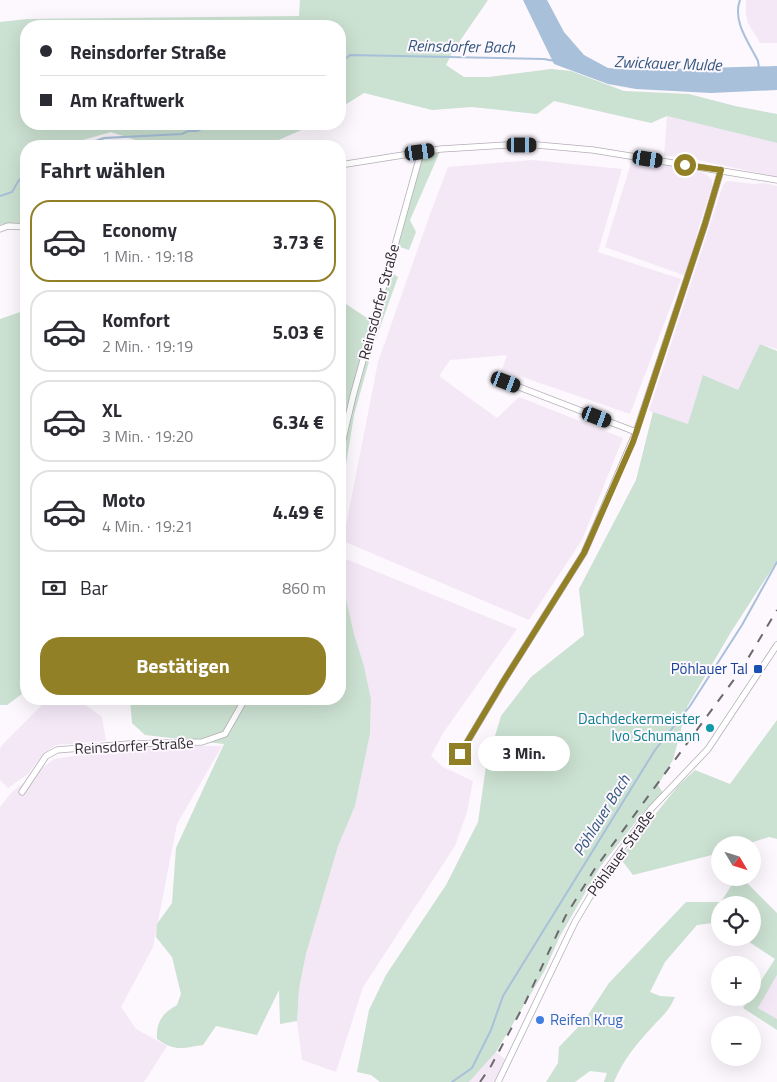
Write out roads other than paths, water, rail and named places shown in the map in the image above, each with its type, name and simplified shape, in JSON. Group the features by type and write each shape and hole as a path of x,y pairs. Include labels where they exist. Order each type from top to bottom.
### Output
{"street":[{"path":"346,164 420,152 478,146 537,145 574,148 777,180"},
{"name":"Reinsdorfer Straße","path":"346,428 420,152"},
{"path":"460,754 584,553 629,452 705,224 721,170"},
{"path":"0,229 8,226 20,227"},
{"path":"506,382 636,432"},
{"name":"Pöhlauer Straße","path":"498,1082 575,922 604,873 650,810 708,749 777,645"},
{"name":"Reinsdorfer Straße","path":"22,792 46,756 57,750 129,744 202,742 225,734 242,705"}],"water":[{"path":"523,0 547,0 564,32 584,55 608,68 637,70 777,66 777,90 711,93 636,89 608,84 554,64"}],"waterway":[{"path":"740,0 738,8 740,24 758,61 759,68"},
{"name":"Reinsdorfer Bach","path":"346,58 350,55 544,59 555,61"},
{"name":"Reinsdorfer Bach","path":"98,140 104,138 182,134 188,131 199,130"},
{"name":"Reinsdorfer Bach","path":"0,196 12,192 20,179"},
{"name":"Pöhlauer Bach","path":"452,1082 472,1068 491,1030 503,996 655,750 690,706 742,625 777,562"}],"railway":[{"path":"480,1082 491,1066 525,1003 565,917 594,870 741,670 777,610"}],"place":[{"name":"Pöhlauer Tal","path":"758,669"},
{"name":"Dachdeckermeister Ivo Schumann","path":"710,728"},
{"name":"Reifen Krug","path":"540,1020"}],"water label":[{"name":"Zwickauer Mulde","path":"668,63"}]}
